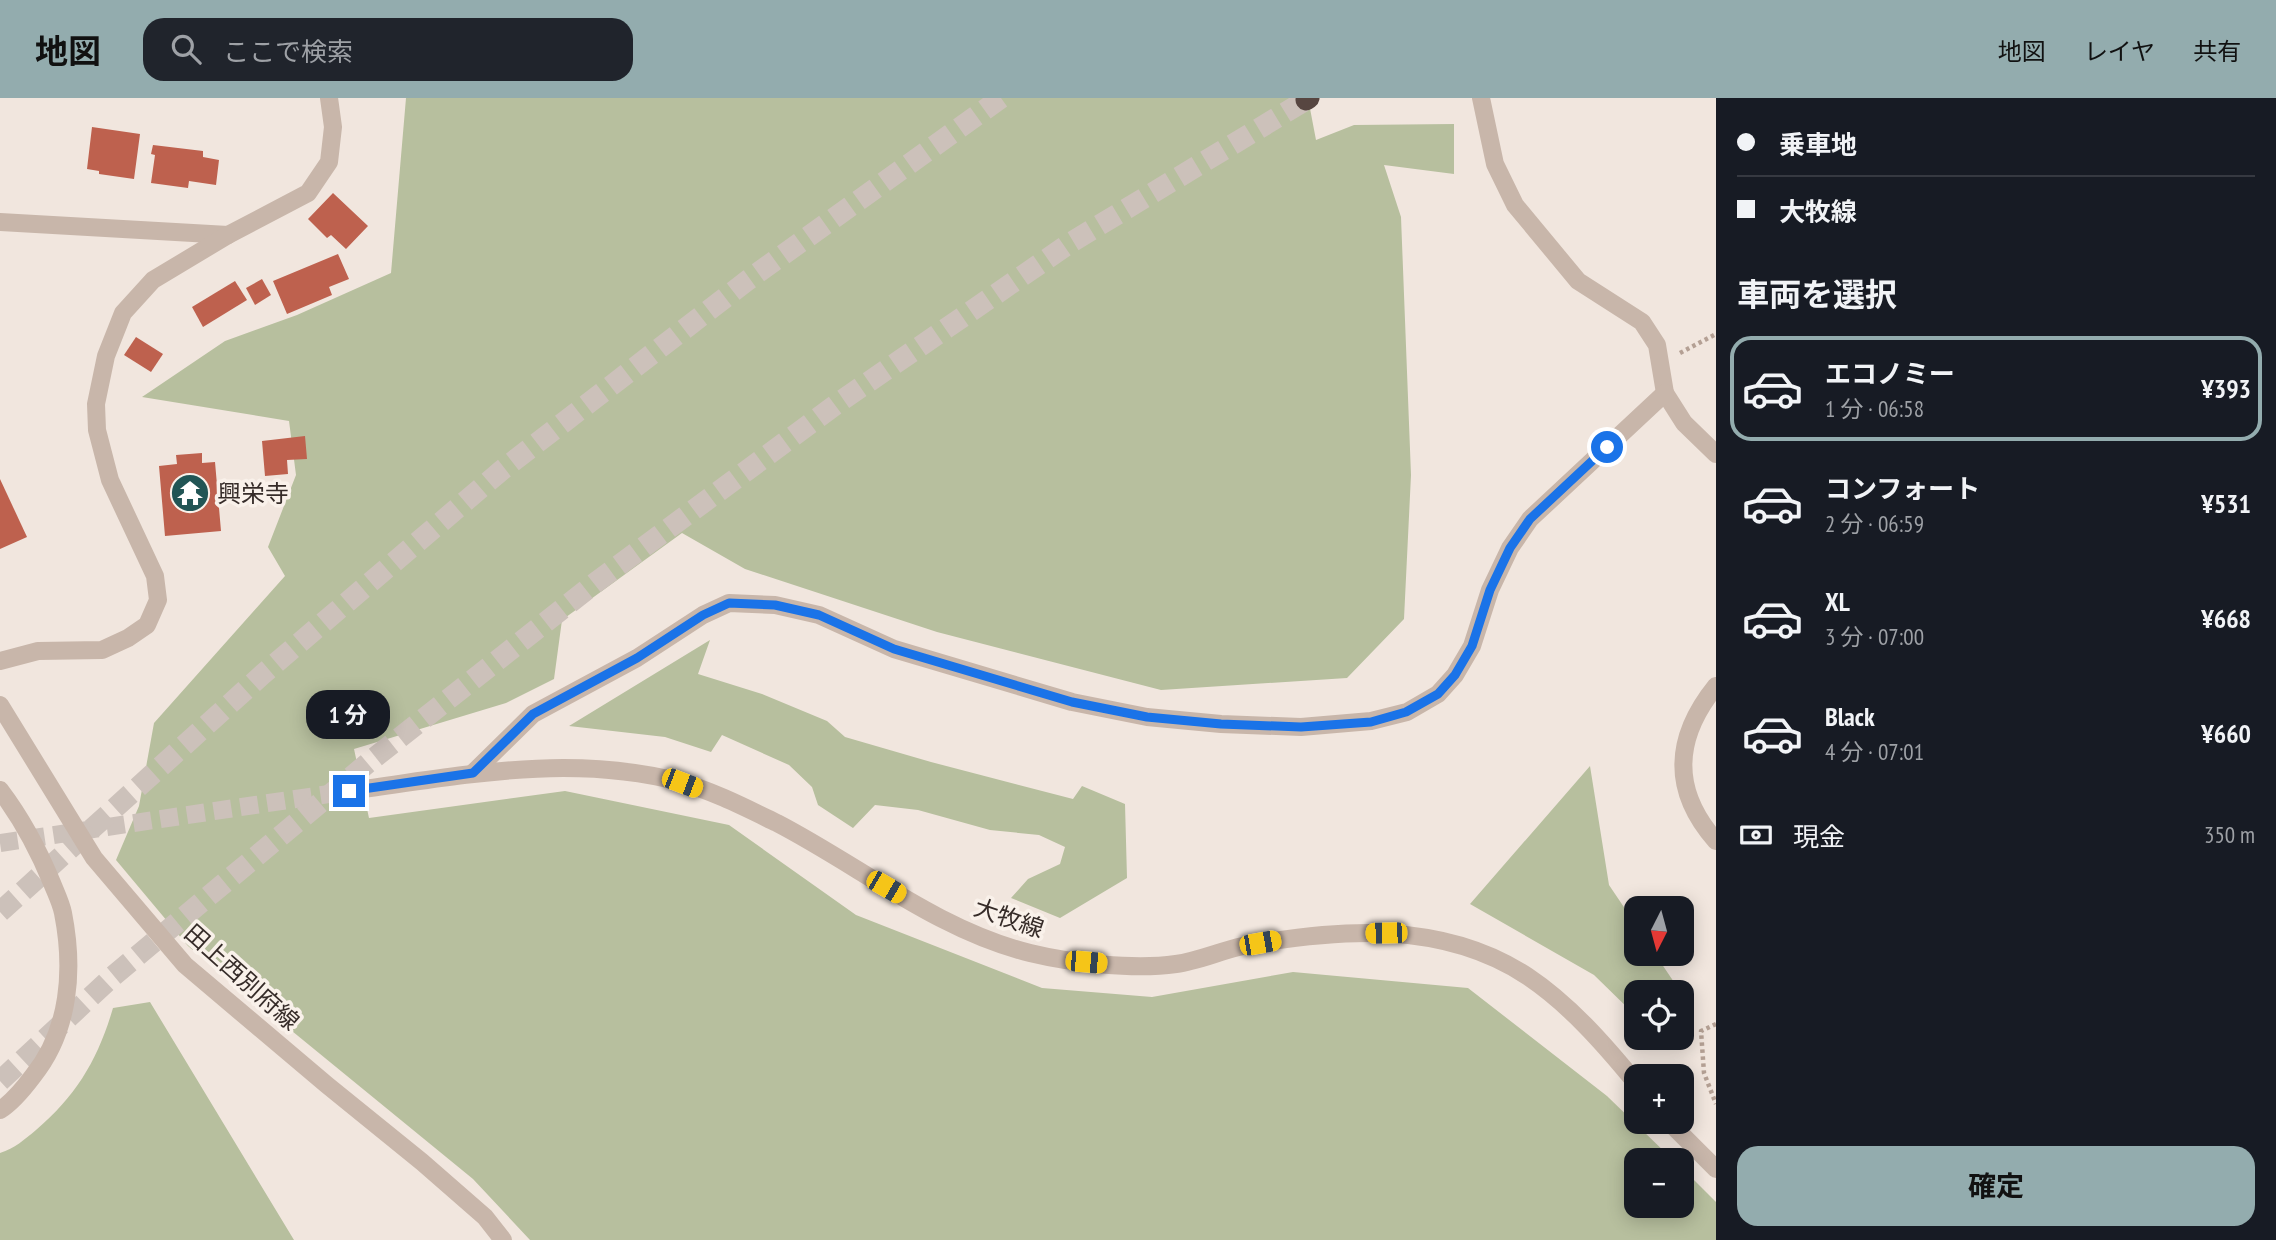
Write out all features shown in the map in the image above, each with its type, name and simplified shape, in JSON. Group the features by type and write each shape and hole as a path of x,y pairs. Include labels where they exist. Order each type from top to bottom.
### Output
{"street":[{"path":"0,661 38,651 102,650 128,638 147,625 158,600 155,576 110,480 97,430 96,404 106,356 123,313 153,280 228,235 307,193 329,162 333,127 329,98"},
{"path":"1481,98 1495,164 1515,205 1578,281 1642,322 1657,345 1665,393 1684,423 1716,454"},
{"path":"0,222 228,235"},
{"path":"473,773 533,714 637,658 703,615 729,603 775,605 819,615 894,649 1072,702 1147,717 1221,724 1301,727 1371,722 1406,712 1438,694 1455,675 1472,646 1490,590 1510,548 1530,519 1665,393"},
{"path":"1716,686 1704,701 1686,735 1684,782 1690,804 1716,841"},
{"name":"田上西別府線","path":"0,705 94,858 185,965 327,1086 422,1162 485,1217 503,1240"},
{"name":"大牧線","path":"349,791 473,773 546,766 612,769 682,783 778,824 951,924 1027,952 1066,960 1125,965 1176,964 1238,947 1319,934 1386,933 1425,936 1494,960 1527,976 1602,1042 1624,1069"},
{"path":"0,790 18,814 40,852 63,912 69,959 65,1011 55,1044 24,1088 0,1110"},
{"path":"1681,1134 1716,1169"}],"path":[{"path":"1661,363 1716,334"},
{"path":"1716,1024 1701,1031 1704,1073 1716,1104"}],"green space":[{"path":"406,98 1308,98 1316,140 1354,125 1454,124 1454,174 1384,165 1401,217 1411,475 1404,619 1347,678 1161,690 937,632 745,569 682,533 562,620 554,679 506,703 354,749 369,818 565,791 729,825 856,915 1042,988 1152,997 1293,972 1468,988 1607,1096 1624,1112 1624,1134 1646,1134 1661,1148 1624,1148 1624,1218 1694,1218 1694,1180 1716,1202 1716,1240 530,1240 473,1179 188,946 116,860 139,806 154,723 285,576 268,547 296,475 289,421 142,397 225,341 297,315 391,273"},
{"path":"710,640 698,674 762,694 827,721 845,737 1073,799 1082,786 1125,804 1127,878 1060,918 1011,898 1028,879 1060,864 1065,847 1039,835 990,830 918,810 875,805 853,828 818,805 812,787 789,765 722,735 711,752 665,737 569,726"},
{"path":"1590,766 1609,885 1624,907 1624,966 1663,966 1673,980 1624,980 1624,1004 1594,975 1470,904"},
{"path":"150,1002 294,1240 0,1240 0,1153 15,1146 36,1130 74,1089 93,1060 113,1008"}],"building":[{"path":"92,127 140,134 134,179 99,174 99,171 87,169"},
{"path":"153,145 203,151 203,157 219,160 216,185 189,181 188,188 151,183 155,155 151,154"},
{"path":"333,193 368,226 346,249 331,235 327,238 308,219"},
{"path":"338,254 349,279 329,287 332,295 287,314 273,281"},
{"path":"262,279 271,295 255,305 246,288"},
{"path":"235,281 247,300 203,327 192,307"},
{"path":"136,337 163,354 151,372 124,355"},
{"path":"305,436 307,459 287,460 288,474 265,476 262,441"},
{"path":"202,453 202,463 215,462 221,531 165,536 159,466 177,464 176,455"},
{"path":"0,479 27,537 0,549"}],"tunnel":[{"path":"0,912 263,674 502,470 748,280 1001,98"},
{"path":"0,1081 112,977 369,762 595,583 838,403 1070,243 1306,100"},
{"path":"0,843 349,791"}],"place":[{"name":"興栄寺","path":"190,493"}],"route":[{"path":"349,791 473,773 533,714 637,658 703,615 729,603 775,605 819,615 894,649 1072,702 1147,717 1221,724 1301,727 1371,722 1406,712 1438,694 1455,675 1472,646 1490,590 1510,548 1530,519 1607,447"}]}
